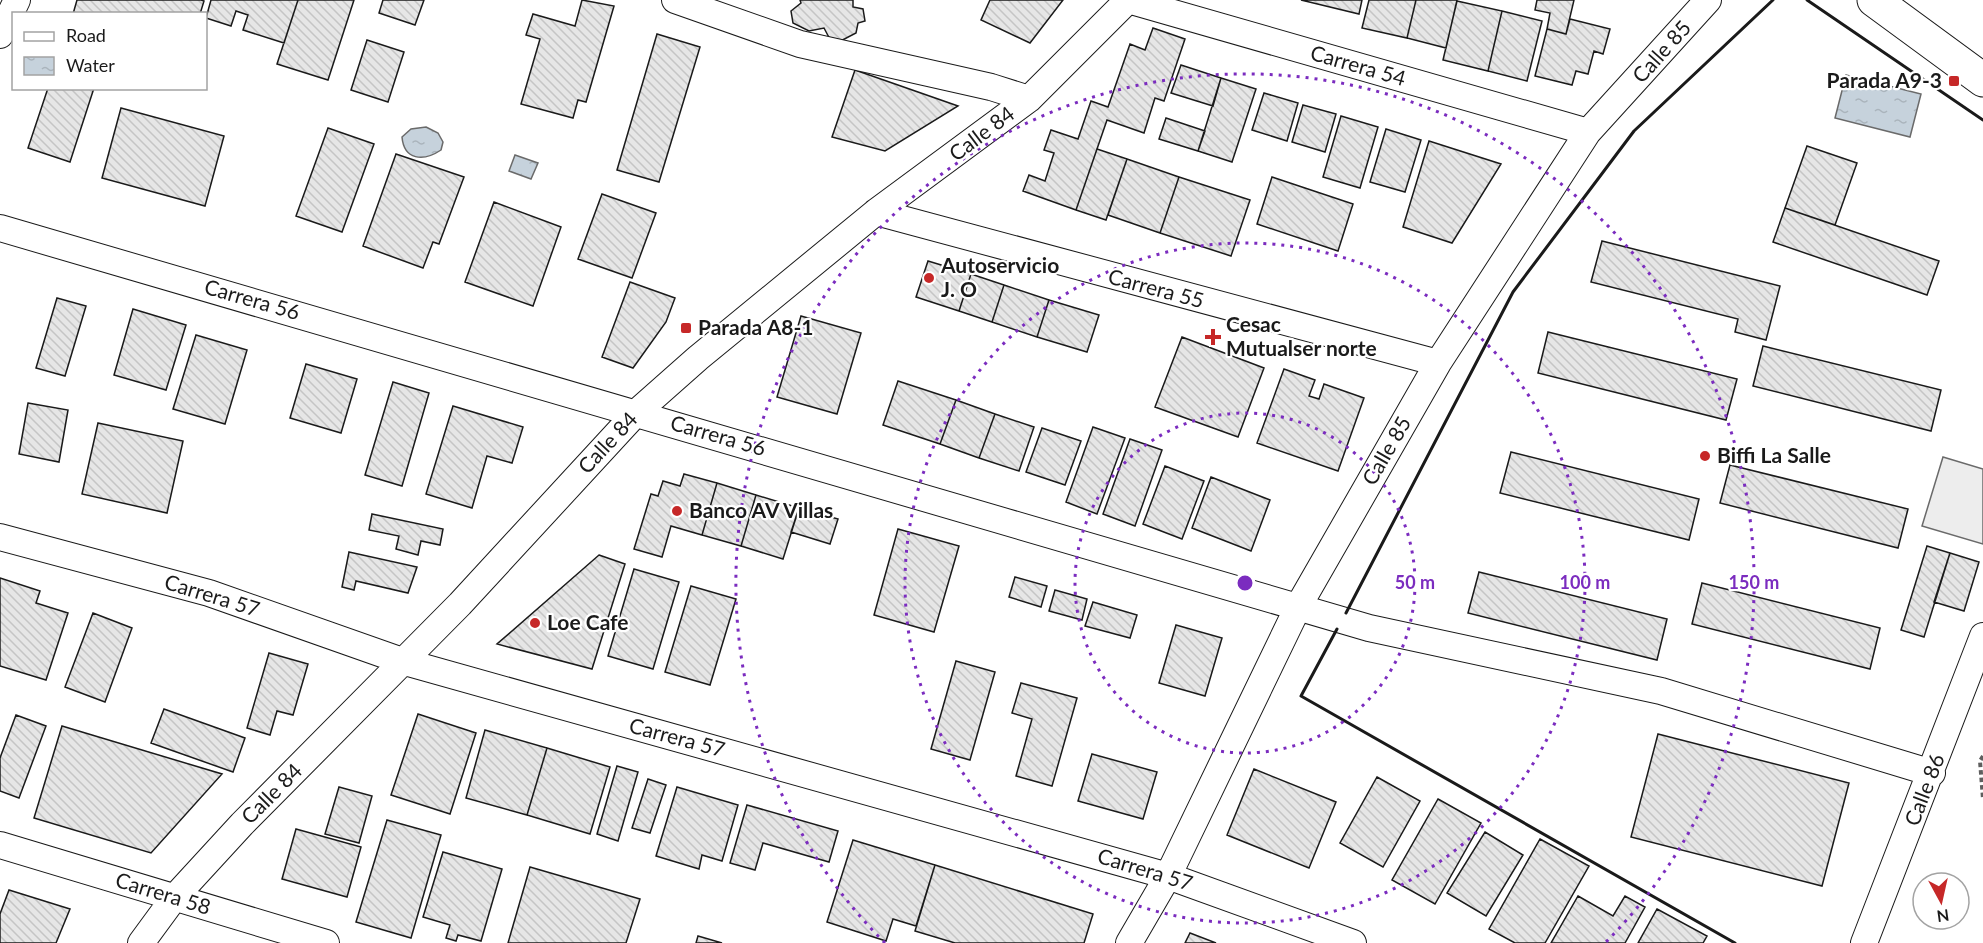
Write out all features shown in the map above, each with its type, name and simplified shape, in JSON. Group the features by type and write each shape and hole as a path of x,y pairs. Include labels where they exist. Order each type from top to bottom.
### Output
{"main road":[{"path":"1875,0 1983,80"}],"street":[{"path":"0,35 17,0"},
{"path":"675,0 800,44 991,87 1029,99"},
{"name":"Calle 84","path":"141,943 174,898 242,824 405,662 637,412 698,358 876,212 1029,99 1128,0"},
{"name":"Carrera 54","path":"1128,0 1588,132"},
{"name":"Calle 85","path":"1129,943 1168,876 1298,607 1438,363 1588,132 1708,0"},
{"name":"Carrera 55","path":"876,212 1438,363"},
{"name":"Carrera 56","path":"0,228 637,412 1369,628 1661,691 1932,773"},
{"name":"Carrera 57","path":"0,537 209,593 405,662 1168,876 1353,943"},
{"name":"Calle 86","path":"1864,943 1932,773 1983,636"},
{"name":"Carrera 58","path":"0,845 326,943"}],"path":[{"path":"1983,756 1980,761 1983,800"}],"shaded area":[{"path":"1943,457 1983,469 1983,544 1922,526"}],"water":[{"path":"1846,75 1921,94 1910,137 1835,118"},
{"path":"426,127 438,133 443,142 441,150 428,156 416,157 406,150 402,137 411,129"},
{"path":"515,155 538,163 531,179 509,171"}],"building":[{"path":"77,0 204,1 201,12 74,12"},
{"path":"211,0 298,0 284,43 243,30 248,15 236,11 231,26 207,18"},
{"path":"298,0 354,0 328,80 277,64"},
{"path":"383,0 424,0 415,25 379,13"},
{"path":"582,0 614,6 586,102 578,100 573,118 521,104 540,39 526,35 533,14 575,26"},
{"path":"800,0 853,0 853,7 863,9 865,21 858,23 856,33 833,45 824,28 809,31 793,23 791,11 801,3"},
{"path":"990,0 1063,0 1030,43 981,20"},
{"path":"1301,0 1362,0 1359,14"},
{"path":"1369,0 1416,0 1407,38 1362,28"},
{"path":"1416,0 1457,0 1446,48 1407,38"},
{"path":"1537,0 1574,0 1566,34 1547,29 1550,13 1535,10"},
{"path":"1457,1 1502,11 1488,71 1443,60"},
{"path":"1502,11 1542,21 1527,81 1488,71"},
{"path":"1570,19 1610,29 1603,54 1594,51 1588,74 1576,71 1572,85 1535,76 1547,29 1566,34"},
{"path":"1153,28 1185,39 1164,101 1155,98 1144,133 1107,120 1076,210 1023,191 1029,175 1045,181 1054,153 1044,150 1051,130 1078,139 1091,101 1108,107 1130,44 1145,50"},
{"path":"657,34 700,47 659,182 617,170"},
{"path":"367,40 404,52 388,102 351,90"},
{"path":"1181,65 1221,78 1213,106 1171,93"},
{"path":"855,70 958,106 885,151 832,137"},
{"path":"1221,78 1256,89 1232,162 1198,151"},
{"path":"47,90 93,90 70,162 28,148"},
{"path":"1264,93 1298,103 1287,141 1252,130"},
{"path":"1303,105 1336,114 1325,152 1292,142"},
{"path":"121,108 224,136 205,206 102,178"},
{"path":"1341,116 1378,127 1360,188 1323,177"},
{"path":"1166,118 1205,131 1198,151 1159,139"},
{"path":"328,128 374,144 342,232 296,216"},
{"path":"1386,129 1421,140 1405,192 1370,182"},
{"path":"1429,141 1501,164 1452,243 1403,227"},
{"path":"1807,146 1857,163 1835,225 1785,208"},
{"path":"1097,149 1127,159 1106,220 1076,210"},
{"path":"396,154 464,177 439,244 433,242 423,268 363,246"},
{"path":"1127,159 1179,177 1160,233 1108,215"},
{"path":"1179,177 1250,200 1231,256 1160,233"},
{"path":"1272,177 1353,204 1338,251 1257,224"},
{"path":"602,194 656,213 632,278 578,259"},
{"path":"494,202 561,227 533,306 465,282"},
{"path":"1785,208 1939,261 1927,295 1773,242"},
{"path":"1602,241 1780,286 1766,340 1735,332 1738,319 1591,282"},
{"path":"928,261 971,274 959,311 916,297"},
{"path":"971,274 1004,285 992,322 959,311"},
{"path":"630,282 675,298 666,322 633,368 602,357"},
{"path":"1004,285 1049,300 1037,337 992,322"},
{"path":"57,298 86,306 65,376 36,368"},
{"path":"1049,300 1099,315 1087,352 1037,337"},
{"path":"133,309 186,325 166,390 114,375"},
{"path":"801,316 861,333 837,414 777,397"},
{"path":"1548,332 1737,379 1726,420 1538,373"},
{"path":"196,335 247,350 225,424 173,409"},
{"path":"1182,337 1264,368 1238,437 1155,407"},
{"path":"1763,346 1941,390 1931,431 1753,386"},
{"path":"306,364 357,379 341,433 290,418"},
{"path":"1284,369 1315,380 1309,396 1319,399 1324,384 1364,398 1338,471 1257,443"},
{"path":"898,381 956,400 940,444 883,425"},
{"path":"393,382 429,393 402,486 365,475"},
{"path":"956,400 995,414 979,458 940,444"},
{"path":"28,403 68,410 59,462 19,454"},
{"path":"453,406 523,427 512,463 487,456 472,508 426,494"},
{"path":"995,414 1034,427 1019,471 979,458"},
{"path":"98,423 183,441 167,513 82,494"},
{"path":"1093,427 1125,438 1097,514 1066,502"},
{"path":"1042,428 1081,441 1065,485 1026,472"},
{"path":"1130,439 1162,450 1135,526 1103,514"},
{"path":"1511,452 1699,499 1689,540 1500,493"},
{"path":"1730,465 1908,509 1898,548 1720,503"},
{"path":"1165,466 1204,481 1182,539 1143,524"},
{"name":"Banco AV Villas","path":"684,474 717,483 702,535 671,526 662,557 634,549 651,494 658,496 663,481 680,486"},
{"path":"1211,477 1270,500 1251,551 1192,528"},
{"path":"717,483 756,495 741,546 702,535"},
{"path":"756,495 799,508 783,559 741,546"},
{"path":"799,508 838,519 830,544 791,532"},
{"path":"372,514 443,529 440,545 421,541 418,555 396,549 399,536 369,530"},
{"path":"898,529 959,546 934,632 874,615"},
{"path":"1927,546 1950,553 1924,637 1901,630"},
{"path":"349,552 417,567 408,593 356,581 354,590 342,587"},
{"path":"1950,553 1979,562 1964,611 1934,602"},
{"path":"599,555 625,564 592,669 497,644"},
{"path":"634,569 679,582 653,669 608,656"},
{"path":"1479,572 1667,619 1657,660 1468,613"},
{"path":"1015,577 1047,586 1041,607 1009,597"},
{"path":"0,578 40,591 36,603 68,613 46,680 0,666"},
{"path":"1702,583 1880,628 1870,669 1692,624"},
{"path":"691,586 736,599 710,685 665,672"},
{"path":"1055,590 1087,599 1082,620 1049,611"},
{"path":"1093,602 1137,615 1130,638 1085,626"},
{"path":"93,613 132,628 105,702 65,687"},
{"path":"1176,625 1222,638 1205,696 1159,683"},
{"path":"269,653 308,664 293,715 277,711 270,735 247,728"},
{"path":"956,661 995,672 970,760 931,749"},
{"path":"1021,683 1077,698 1052,786 1016,776 1032,719 1012,713"},
{"path":"164,709 245,738 233,772 151,743"},
{"path":"418,714 476,733 450,814 391,795"},
{"path":"16,715 46,726 19,798 0,791 0,758"},
{"path":"62,726 222,774 151,853 34,818"},
{"path":"485,730 547,748 527,815 466,798"},
{"path":"1658,734 1849,783 1822,886 1631,837"},
{"path":"547,748 610,767 590,834 527,815"},
{"path":"1092,754 1157,772 1143,819 1078,801"},
{"path":"617,766 638,772 618,841 597,834"},
{"path":"1254,769 1336,802 1309,868 1227,835"},
{"path":"1377,777 1420,801 1383,867 1340,843"},
{"path":"648,779 666,785 650,833 632,828"},
{"path":"339,787 372,796 359,843 325,834"},
{"path":"677,787 738,805 722,861 702,855 699,869 656,856"},
{"path":"1438,799 1481,823 1435,904 1392,880"},
{"path":"747,805 838,831 829,862 763,843 755,870 730,863"},
{"path":"387,820 441,835 411,938 356,922"},
{"path":"296,829 361,847 347,897 282,879"},
{"path":"1485,832 1523,855 1486,916 1447,893"},
{"path":"1540,839 1589,866 1545,943 1515,943 1489,929"},
{"path":"853,840 935,865 916,926 893,919 886,941 827,922"},
{"path":"443,852 502,869 481,941 458,935 456,941 446,938 450,925 423,917"},
{"path":"935,865 1093,914 1084,943 955,943 915,931"},
{"path":"530,867 640,899 626,943 508,943"},
{"path":"9,890 70,909 56,943 0,943 0,914"},
{"path":"1578,896 1613,916 1625,896 1645,907 1625,943 1551,943"},
{"path":"1657,909 1707,936 1703,943 1638,943"},
{"path":"1190,933 1216,943 1185,943"},
{"path":"698,936 722,943 696,943"}],"wall":[{"path":"1346,613 1513,292 1634,131 1773,0"},
{"path":"1807,0 1983,120"},
{"path":"1337,629 1301,696 1735,943"}],"place":[{"name":"Parada A9-3","path":"1954,81"},
{"name":"Autoservicio J. O","path":"929,278"},
{"name":"Parada A8-1","path":"686,328"},
{"name":"Cesac Mutualser norte","path":"1213,337"},
{"name":"Biffi La Salle","path":"1705,456"},
{"name":"Banco AV Villas","path":"677,511"},
{"name":"Loe Cafe","path":"535,623"}]}
